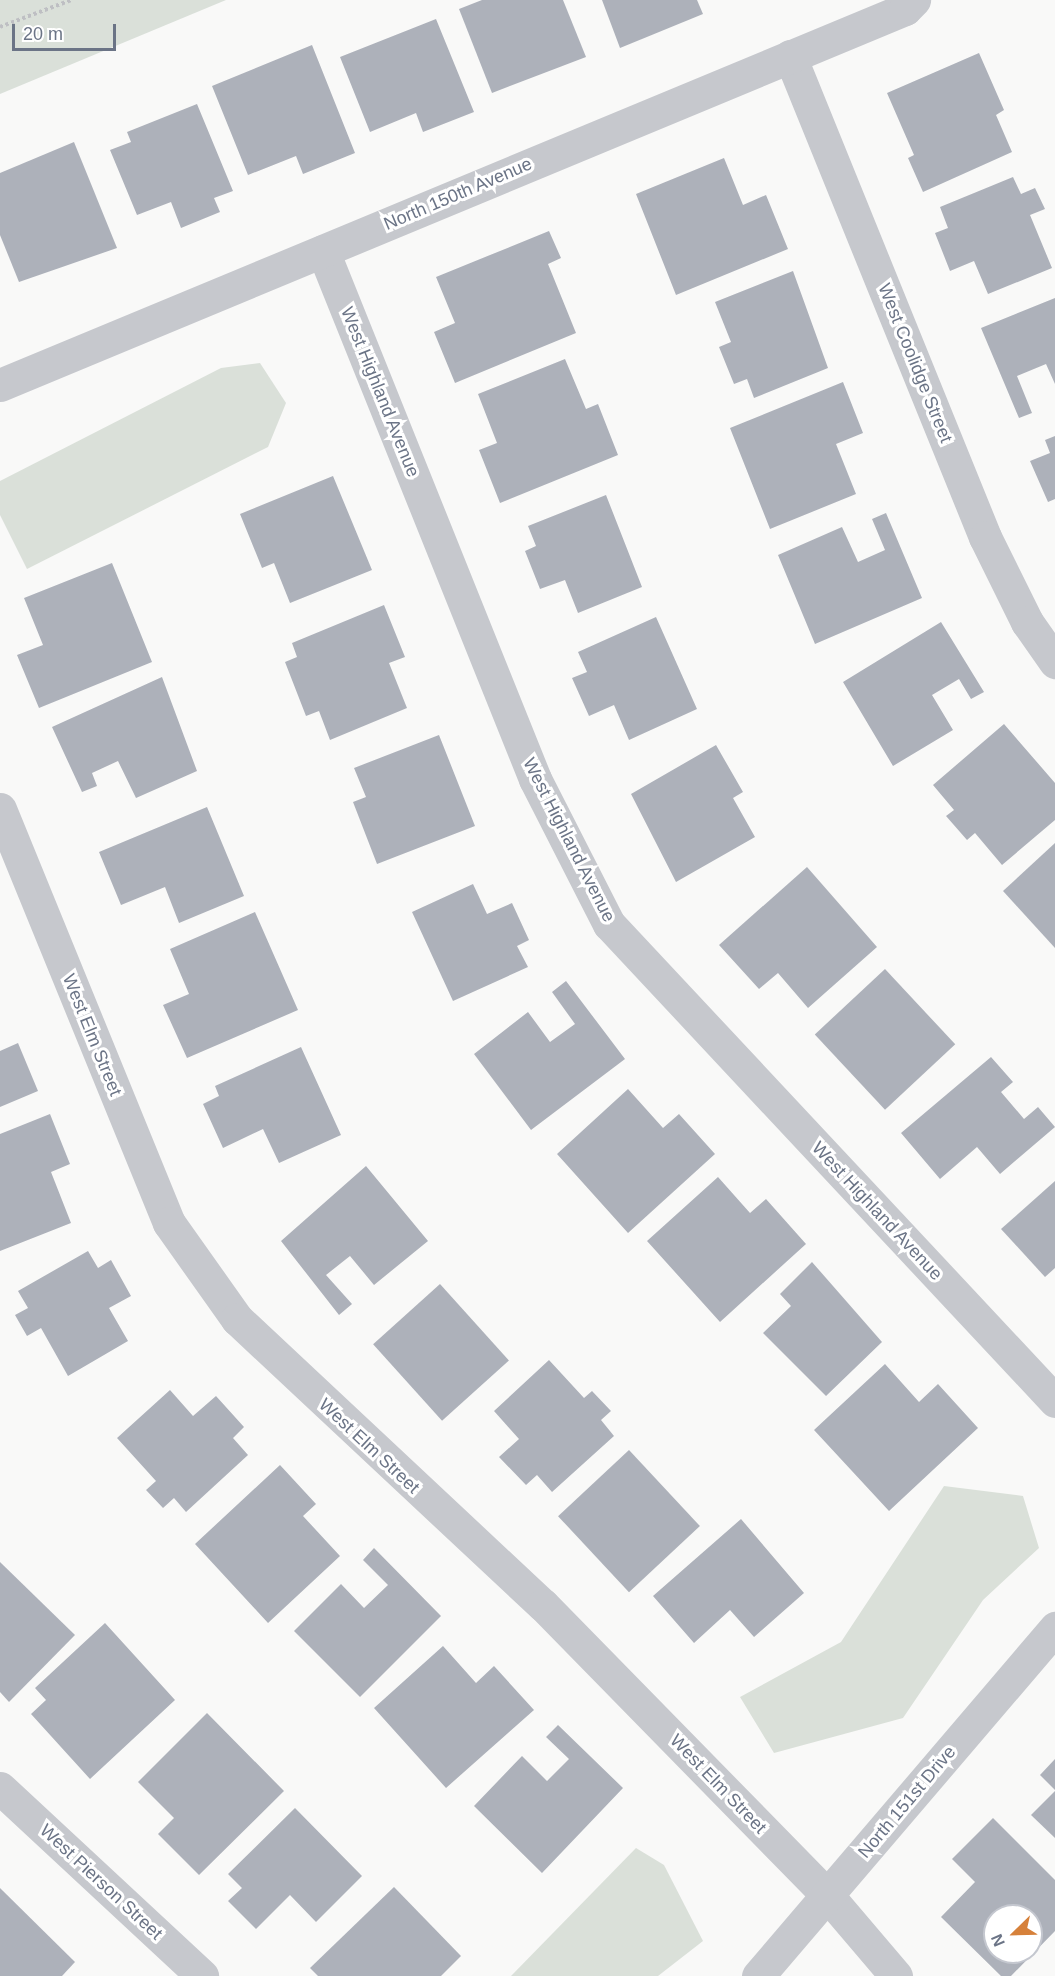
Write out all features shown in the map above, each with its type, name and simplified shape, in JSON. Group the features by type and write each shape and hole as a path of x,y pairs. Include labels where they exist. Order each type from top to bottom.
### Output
{"street":[{"name":"North 150th Avenue","path":"0,385 905,9 914,0"},
{"name":"West Coolidge Street","path":"790,56 985,537 1027,622 1055,662"},
{"name":"West Highland Avenue","path":"323,251 535,779 609,924 1055,1401"},
{"name":"West Elm Street","path":"0,808 169,1223 237,1319 543,1605 828,1896 896,1976"},
{"name":"North 151st Drive","path":"758,1976 1055,1628"},
{"name":"West Pierson Street","path":"0,1788 202,1976"}],"path":[{"path":"0,27 70,0"}],"shaded area":[{"path":"0,0 226,0 0,94"},
{"path":"260,363 286,403 268,447 27,569 0,515 0,481 221,368"},
{"path":"944,1486 1023,1496 1039,1548 983,1600 903,1718 774,1753 740,1697 841,1642"},
{"path":"636,1848 664,1865 703,1941 658,1976 511,1976"}],"building":[{"path":"482,0 563,0 586,57 492,93 459,9"},
{"path":"602,0 697,0 703,14 620,48"},
{"path":"436,19 474,112 423,132 416,113 370,132 340,57"},
{"path":"312,45 355,153 303,174 296,156 248,175 212,86"},
{"path":"979,53 1004,110 996,115 1012,152 923,192 908,158 914,155 887,93"},
{"path":"197,104 233,191 214,198 220,212 181,228 171,202 137,215 110,150 131,142 127,132"},
{"path":"74,142 117,248 19,282 0,235 0,173"},
{"path":"724,158 743,205 766,195 788,249 676,295 636,194"},
{"path":"1013,177 1021,194 1035,188 1045,209 1030,215 1052,268 988,294 974,261 950,271 935,233 948,228 940,207"},
{"path":"549,231 561,258 548,264 576,333 455,383 434,332 455,323 436,277"},
{"path":"793,271 828,368 754,398 747,379 734,384 719,347 731,342 715,302"},
{"path":"1055,298 1055,384 1046,364 1017,376 1032,413 1019,418 981,328"},
{"path":"565,359 586,409 598,404 618,455 500,503 479,450 497,443 478,394"},
{"path":"843,382 863,433 836,444 856,494 770,529 730,428"},
{"path":"1055,436 1055,499 1048,502 1030,461 1050,453 1045,440"},
{"path":"333,476 372,570 290,603 274,563 262,568 240,514"},
{"path":"606,495 642,587 578,613 565,580 540,589 525,551 536,546 528,526"},
{"path":"886,513 922,598 815,644 778,555 842,527 858,562 885,550 872,519"},
{"path":"112,563 152,662 39,708 17,655 43,645 24,598"},
{"path":"384,605 405,657 389,663 407,708 330,740 319,711 306,716 285,662 297,657 292,643"},
{"path":"656,617 697,709 629,740 614,705 589,716 572,678 587,672 578,652"},
{"path":"941,622 984,692 971,699 959,679 932,695 953,730 893,766 843,682"},
{"path":"162,677 197,771 136,798 118,761 92,773 97,786 82,792 52,727"},
{"path":"1004,724 1055,783 1055,820 1002,865 975,833 967,840 946,816 954,810 933,785"},
{"path":"439,735 475,826 377,864 353,802 366,797 354,768"},
{"path":"716,745 743,792 733,798 755,837 676,882 631,794"},
{"path":"207,807 244,896 179,923 165,887 121,905 99,852"},
{"path":"1055,843 1055,948 1003,891"},
{"path":"807,867 877,947 808,1008 778,973 759,989 719,945"},
{"path":"473,884 487,914 512,903 529,940 517,946 528,967 453,1001 412,912"},
{"path":"255,912 298,1010 187,1058 163,1005 189,994 170,949"},
{"path":"885,969 955,1044 885,1110 815,1034"},
{"path":"566,981 625,1059 531,1130 474,1054 528,1012 550,1042 575,1024 552,992"},
{"path":"18,1043 38,1091 0,1107 0,1051"},
{"path":"301,1047 341,1135 279,1163 263,1129 223,1148 203,1104 219,1096 215,1086"},
{"path":"991,1057 1013,1082 1001,1092 1024,1119 1038,1107 1055,1127 1000,1174 977,1147 940,1179 901,1133"},
{"path":"628,1089 663,1128 679,1114 715,1154 628,1233 557,1154"},
{"path":"50,1114 70,1164 51,1172 71,1223 0,1251 0,1134"},
{"path":"366,1166 428,1241 374,1285 350,1256 326,1275 352,1304 339,1315 281,1241"},
{"path":"718,1177 750,1213 766,1199 806,1244 720,1322 647,1241"},
{"path":"1055,1181 1055,1268 1045,1277 1001,1229"},
{"path":"88,1251 98,1268 111,1260 131,1296 109,1308 128,1341 68,1376 41,1328 27,1336 15,1315 28,1308 18,1291"},
{"path":"812,1262 882,1342 826,1396 763,1333 791,1306 780,1294"},
{"path":"440,1284 509,1361 442,1421 373,1344"},
{"path":"549,1360 584,1398 592,1391 611,1411 601,1420 614,1436 552,1492 537,1475 526,1485 499,1457 519,1439 494,1411"},
{"path":"885,1364 919,1402 938,1384 978,1428 889,1511 814,1430"},
{"path":"170,1390 193,1416 216,1396 244,1427 233,1438 248,1455 186,1512 174,1498 163,1508 146,1490 156,1481 117,1438"},
{"path":"629,1450 700,1526 629,1592 558,1516"},
{"path":"280,1465 316,1504 303,1516 340,1556 268,1623 195,1544"},
{"path":"741,1519 804,1593 754,1637 730,1610 694,1643 653,1596"},
{"path":"374,1548 441,1616 360,1697 294,1631 341,1584 364,1608 388,1585 363,1560"},
{"path":"0,1562 75,1635 9,1702 0,1692"},
{"path":"105,1623 175,1700 90,1779 31,1714 46,1700 35,1688"},
{"path":"443,1646 476,1683 494,1666 534,1710 446,1788 374,1708"},
{"path":"207,1713 284,1791 199,1875 158,1834 174,1818 138,1782"},
{"path":"558,1725 623,1788 542,1873 474,1806 522,1756 547,1781 569,1759 546,1737"},
{"path":"1055,1759 1055,1790 1040,1775"},
{"path":"1055,1791 1055,1838 1031,1815"},
{"path":"295,1808 362,1876 316,1922 290,1895 256,1929 228,1901 242,1888 228,1874"},
{"path":"993,1818 1055,1880 1055,1931 1043,1943 1043,1904 983,1904 983,1958 941,1917 975,1882 952,1859"},
{"path":"394,1887 461,1956 441,1976 318,1976 310,1968"},
{"path":"0,1888 75,1962 62,1976 0,1976"},
{"path":"989,1964 1023,1964 1011,1976 1001,1976"}]}
